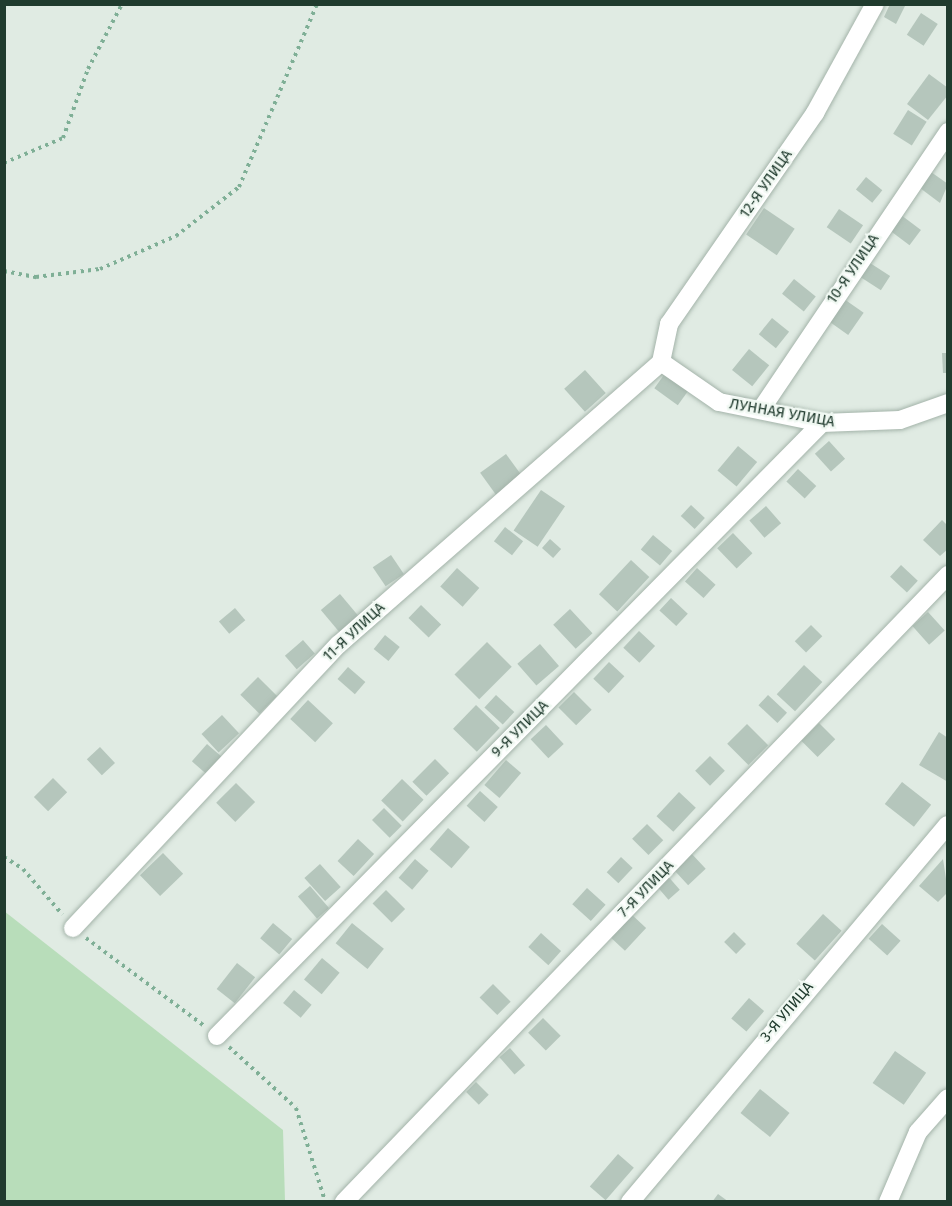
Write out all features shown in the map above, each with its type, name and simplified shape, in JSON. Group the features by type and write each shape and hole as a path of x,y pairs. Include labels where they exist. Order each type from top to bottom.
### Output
{"street":[{"name":"12-Я УЛИЦА","path":"661,362 669,324 815,113 874,4"},
{"name":"10-Я УЛИЦА","path":"762,408 948,132"},
{"name":"ЛУННАЯ УЛИЦА","path":"661,362 719,402 762,408 822,423 900,420 948,403"},
{"name":"11-Я УЛИЦА","path":"73,928 338,645 661,362"},
{"name":"9-Я УЛИЦА","path":"218,1036 822,423"},
{"name":"7-Я УЛИЦА","path":"344,1202 948,575"},
{"name":"3-Я УЛИЦА","path":"630,1202 948,825"},
{"path":"888,1202 918,1132 948,1098"}],"path":[{"path":"4,163 63,138 88,69 122,4"},
{"path":"4,271 36,277 100,269 176,236 239,187 316,4"},
{"path":"4,857 23,869 73,928 218,1036 296,1108 325,1202"}],"green space":[{"path":"4,911 283,1130 285,1201 5,1201"}],"building":[{"path":"890,4 906,4 896,24 884,17"},
{"path":"921,13 938,24 924,46 907,35"},
{"path":"929,74 948,88 948,95 928,120 907,104"},
{"path":"908,110 927,122 912,145 893,134"},
{"path":"931,172 948,184 940,203 920,188"},
{"path":"866,177 882,190 872,203 856,189"},
{"path":"764,208 795,229 777,255 746,235"},
{"path":"839,209 863,225 851,243 827,227"},
{"path":"901,215 921,230 910,245 890,230"},
{"path":"870,263 890,276 881,290 861,277"},
{"path":"794,279 816,297 804,311 782,294"},
{"path":"844,299 864,313 848,335 829,321"},
{"path":"772,318 789,332 776,348 759,334"},
{"path":"749,349 769,365 752,386 732,370"},
{"path":"942,353 948,353 948,373 943,373"},
{"path":"669,368 692,385 678,405 654,388"},
{"path":"585,370 606,393 585,412 564,389"},
{"path":"829,441 845,459 831,472 815,454"},
{"path":"738,446 757,462 737,487 717,471"},
{"path":"506,454 522,476 496,495 480,473"},
{"path":"798,469 816,486 805,498 786,481"},
{"path":"541,490 565,506 538,547 514,531"},
{"path":"691,505 705,518 695,529 681,516"},
{"path":"766,506 781,523 764,538 749,520"},
{"path":"942,520 948,526 948,549 940,556 923,540"},
{"path":"505,527 523,541 512,555 494,541"},
{"path":"733,533 752,553 737,568 717,548"},
{"path":"653,535 672,551 660,566 641,550"},
{"path":"550,539 561,549 553,558 542,548"},
{"path":"391,555 404,574 386,586 373,567"},
{"path":"631,560 649,577 617,611 599,594"},
{"path":"901,565 918,581 907,592 890,577"},
{"path":"457,568 479,588 463,607 440,587"},
{"path":"697,568 716,585 704,598 685,581"},
{"path":"340,594 359,617 340,633 321,610"},
{"path":"671,598 688,614 676,626 659,610"},
{"path":"421,605 441,624 429,637 408,618"},
{"path":"235,608 245,620 229,634 219,621"},
{"path":"570,609 593,633 576,649 553,625"},
{"path":"928,612 945,631 929,645 912,626"},
{"path":"811,625 822,636 806,653 795,641"},
{"path":"639,631 655,646 639,663 623,648"},
{"path":"385,635 400,647 388,661 374,649"},
{"path":"303,640 315,654 297,669 285,656"},
{"path":"487,642 512,667 479,699 454,675"},
{"path":"540,644 559,666 536,686 517,664"},
{"path":"609,662 624,676 609,693 593,679"},
{"path":"804,665 822,682 795,711 777,694"},
{"path":"348,667 365,682 355,694 338,679"},
{"path":"258,677 277,696 259,714 240,695"},
{"path":"574,692 592,710 576,725 558,708"},
{"path":"496,695 514,712 503,724 484,707"},
{"path":"768,695 787,713 777,723 758,705"},
{"path":"308,700 333,723 315,742 290,719"},
{"path":"476,705 500,728 477,752 453,729"},
{"path":"222,715 239,733 219,752 202,734"},
{"path":"819,723 835,739 818,757 801,741"},
{"path":"747,724 768,745 748,765 727,744"},
{"path":"546,725 564,744 548,758 531,739"},
{"path":"939,732 948,738 948,782 919,765"},
{"path":"207,744 224,759 209,776 192,761"},
{"path":"100,747 115,763 102,775 87,759"},
{"path":"710,756 725,771 710,786 695,771"},
{"path":"435,759 449,773 427,796 412,782"},
{"path":"506,760 521,773 499,798 484,785"},
{"path":"53,778 67,792 48,811 34,797"},
{"path":"402,779 424,800 403,821 381,801"},
{"path":"902,782 931,805 914,827 885,804"},
{"path":"236,783 255,802 235,822 216,803"},
{"path":"480,791 498,807 484,822 467,806"},
{"path":"679,792 696,808 673,832 656,816"},
{"path":"384,808 402,826 390,838 372,820"},
{"path":"647,824 663,840 648,855 632,839"},
{"path":"448,828 470,847 452,868 430,849"},
{"path":"358,839 374,854 354,876 338,861"},
{"path":"690,852 706,869 688,885 672,868"},
{"path":"163,853 183,874 160,896 140,875"},
{"path":"621,857 633,868 618,883 607,872"},
{"path":"415,859 429,871 412,890 399,878"},
{"path":"943,859 948,892 938,902 919,886"},
{"path":"320,864 341,887 325,901 304,878"},
{"path":"666,874 680,890 668,900 655,884"},
{"path":"310,886 329,908 317,918 298,896"},
{"path":"587,888 606,905 591,921 572,904"},
{"path":"386,890 405,909 392,923 373,903"},
{"path":"630,913 646,928 625,951 609,936"},
{"path":"823,914 842,931 815,960 796,944"},
{"path":"273,923 292,939 279,954 260,938"},
{"path":"352,923 384,949 368,969 336,943"},
{"path":"882,924 901,941 887,956 869,939"},
{"path":"734,932 746,944 736,954 724,942"},
{"path":"541,933 561,951 548,965 528,947"},
{"path":"322,958 340,973 322,994 304,979"},
{"path":"237,963 255,977 235,1003 217,989"},
{"path":"493,984 511,1002 497,1015 480,997"},
{"path":"294,990 312,1005 301,1018 283,1003"},
{"path":"749,998 764,1011 746,1031 731,1018"},
{"path":"543,1018 561,1036 546,1051 528,1033"},
{"path":"510,1048 525,1065 515,1075 499,1057"},
{"path":"895,1051 926,1073 904,1105 873,1083"},
{"path":"476,1082 489,1095 479,1105 466,1092"},
{"path":"760,1089 790,1113 770,1137 740,1113"},
{"path":"618,1154 634,1168 606,1200 590,1186"},
{"path":"718,1194 729,1202 712,1202"}]}
